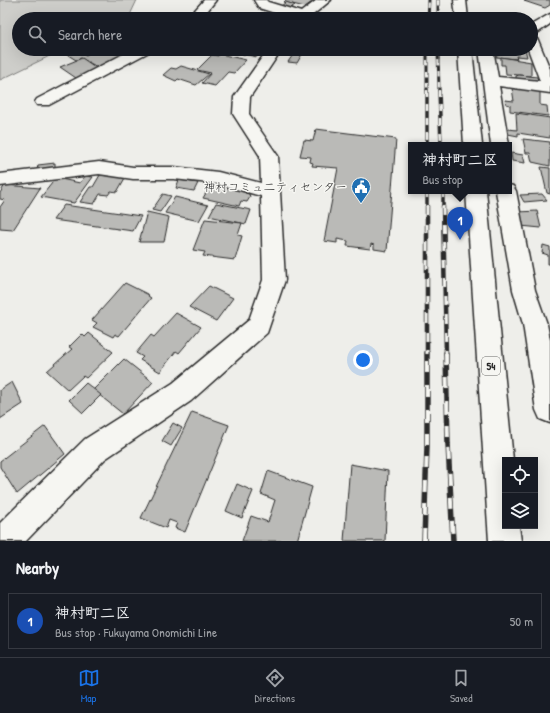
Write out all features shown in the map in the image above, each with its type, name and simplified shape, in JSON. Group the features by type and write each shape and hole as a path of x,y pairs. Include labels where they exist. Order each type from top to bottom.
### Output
{"street":[{"path":"200,12 210,0"},
{"path":"260,0 264,5 284,12"},
{"path":"309,12 325,0"},
{"path":"460,0 461,12"},
{"path":"538,26 550,18"},
{"path":"43,102 131,56"},
{"path":"4,541 95,449 182,392 259,326 274,280 269,192 269,156 241,114 242,98 270,56"},
{"path":"466,56 473,142"},
{"path":"487,56 500,142"},
{"path":"491,81 550,88 537,56"},
{"path":"0,180 99,168 133,173 174,173 218,178 269,192"},
{"name":"54","path":"476,194 505,541"},
{"path":"507,194 524,290 535,324 550,410"}],"shaded area":[{"path":"0,0 137,0 131,12 12,12 12,56 50,56 0,80"}],"building":[{"path":"286,0 315,0 305,7 284,2"},
{"path":"550,0 550,5 545,8 524,1"},
{"path":"286,2 295,5 289,9 280,7"},
{"path":"70,56 121,56 99,68 81,58 76,60"},
{"path":"211,56 229,56 246,60 234,73 228,72 215,86 202,83 211,73 197,70"},
{"path":"292,56 301,56 297,63 288,62"},
{"path":"516,56 517,59 496,57"},
{"path":"501,57 531,62 531,76 506,74 505,65 501,65"},
{"path":"82,58 98,69 76,78 60,67"},
{"path":"181,66 209,74 196,85 178,79 176,81 163,75 171,68 176,69"},
{"path":"516,76 537,77 538,80 535,82 516,79"},
{"path":"512,88 540,91 540,105 547,106 548,116 510,111 510,105 506,104 505,100 514,101"},
{"path":"516,113 550,118 550,138 518,133 518,136 508,134 508,129 517,130"},
{"name":"神村コミュ二ティセンター","path":"316,129 396,139 387,251 374,249 374,245 371,244 370,249 347,246 348,241 337,239 337,243 324,241 338,168 312,166 313,163 310,162 311,157 300,156 304,140 313,141"},
{"path":"523,139 550,142 550,166 532,162 530,153 526,153"},
{"path":"512,153 523,155 525,163 512,161"},
{"path":"55,163 55,168 37,170 38,165"},
{"path":"541,167 550,168 550,194 547,193"},
{"path":"100,175 125,178 117,192 111,191 108,195 100,194 94,204 80,202 90,187 93,187"},
{"path":"85,176 93,177 74,203 41,197 56,178 80,183"},
{"path":"179,180 198,183 194,191 176,188"},
{"path":"212,183 246,191 245,193 249,194 250,197 247,202 241,201 239,206 203,198"},
{"path":"5,185 40,188 13,230 0,229 0,207 5,200 0,199 0,193"},
{"path":"163,194 171,196 160,212 152,210"},
{"path":"542,194 547,200 524,202 520,195"},
{"path":"175,197 208,205 199,221 165,213"},
{"path":"216,203 251,210 246,224 209,216"},
{"path":"64,205 141,216 133,231 53,220"},
{"path":"537,211 541,228 521,226 518,212"},
{"path":"147,212 169,217 164,242 139,242"},
{"path":"205,219 242,223 238,235 242,236 235,260 203,256 205,252 193,250"},
{"path":"543,245 550,247 550,264 548,264 548,255 542,253"},
{"path":"125,283 149,295 148,296 151,298 119,336 115,334 113,337 93,327 97,323 92,320"},
{"path":"209,286 233,298 216,321 189,307"},
{"path":"176,313 201,327 179,353 176,351 160,372 140,360 143,357 136,353 151,335 154,337"},
{"path":"89,333 113,352 86,378 83,376 68,390 47,371 72,349 69,347 82,334 85,337"},
{"path":"124,359 153,382 123,414 93,390"},
{"path":"12,382 23,404 0,419 0,390"},
{"path":"86,383 101,395 83,413 69,400"},
{"path":"192,412 229,425 185,532 175,528 177,523 169,520 166,528 141,518"},
{"path":"173,423 182,428 171,446 162,441"},
{"path":"45,426 65,454 17,494 0,467 0,461"},
{"path":"350,464 388,471 385,541 344,541"},
{"path":"268,471 312,487 297,541 242,541 251,516 268,522 275,500 261,494"},
{"path":"237,484 253,491 242,518 226,511"}],"railway":[{"path":"428,12 429,0"},
{"path":"438,0 438,12"},
{"path":"427,56 427,142"},
{"path":"438,56 439,91"},
{"path":"439,90 441,142"},
{"path":"424,541 427,446 427,194"},
{"path":"443,194 443,206"},
{"path":"443,206 446,354"},
{"path":"446,353 448,444 453,541"}],"place":[{"name":"神村コミュ二ティセンター","path":"361,204"},
{"name":"神村町二区","path":"460,240"}]}
